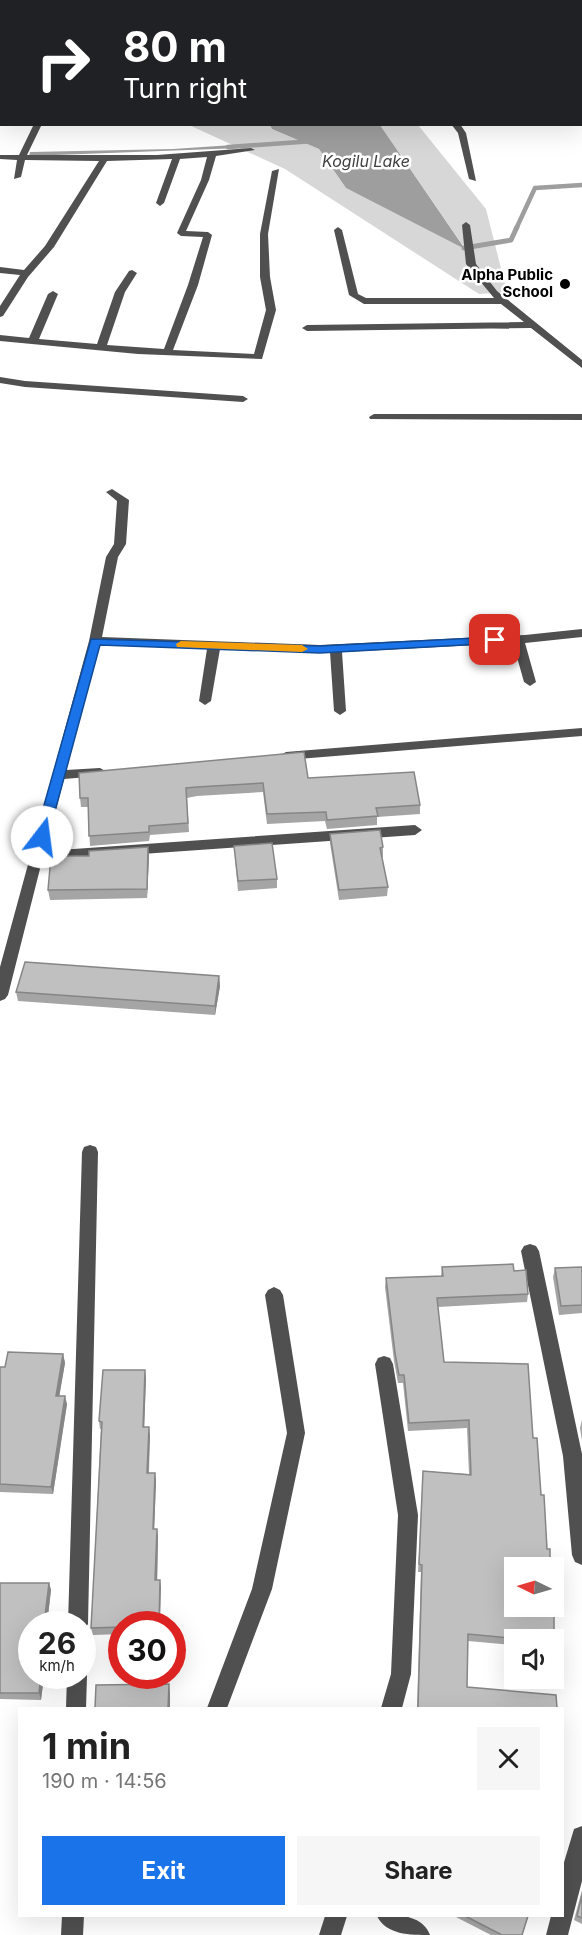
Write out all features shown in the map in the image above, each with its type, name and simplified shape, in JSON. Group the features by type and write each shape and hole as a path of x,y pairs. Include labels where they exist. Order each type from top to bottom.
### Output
{"street":[{"path":"17,177 22,158 37,126"},
{"path":"457,126 462,133 473,179"},
{"path":"0,157 177,156 212,155 251,150"},
{"path":"168,351 193,285 208,235 181,234 205,180 212,155"},
{"path":"160,203 177,156"},
{"path":"0,314 27,273 49,247 72,206 105,158"},
{"path":"0,338 101,348 258,357 271,310 265,277 264,234 276,171"},
{"path":"466,225 471,264 503,301 582,365"},
{"path":"338,230 354,295 364,301 503,301"},
{"path":"0,270 27,273"},
{"path":"101,348 120,292 132,273"},
{"path":"33,341 53,294"},
{"path":"307,328 533,325"},
{"path":"0,380 25,384 243,399"},
{"path":"374,417 582,417"},
{"path":"0,995 95,641 112,556 120,544 123,500 112,492"},
{"path":"95,641 336,648 518,639 582,633"},
{"path":"518,639 530,682"},
{"path":"205,701 214,645"},
{"path":"336,648 340,711"},
{"path":"272,758 582,732"},
{"path":"58,776 117,771"},
{"path":"36,857 415,830"},
{"path":"78,1611 90,1152"},
{"path":"530,1251 573,1456 582,1555"},
{"path":"217,1707 262,1589 297,1433 274,1295"},
{"path":"384,1364 408,1515 401,1674 392,1707"},
{"path":"76,1707 77,1689"},
{"path":"564,1907 582,1837"},
{"path":"72,1935 73,1917"},
{"path":"330,1935 336,1917"},
{"path":"390,1917 419,1935"},
{"path":"557,1935 562,1917"}],"shaded area":[{"path":"191,126 270,126 272,129 319,149 346,188 464,247 381,126 419,126 486,209 507,292 479,294 285,169"}],"water":[{"name":"Kogilu Lake","path":"270,126 381,126 465,249 346,188 319,149 272,129"},
{"path":"233,145 241,148 29,156 30,152 173,149"}],"building":[{"path":"304,752 308,778 414,772 420,805 376,808 378,816 327,820 326,812 267,814 263,783 186,788 188,823 149,826 149,832 89,836 88,798 80,798 79,773"},
{"path":"380,830 383,847 380,848 388,887 339,890 330,834"},
{"path":"272,843 277,879 238,881 234,846"},
{"path":"148,847 147,889 48,890 51,856 89,856 89,851"},
{"path":"25,962 219,976 215,1006 16,992"},
{"path":"513,1264 514,1271 526,1270 528,1294 437,1298 444,1362 528,1364 533,1438 537,1438 541,1495 544,1495 547,1549 550,1549 550,1557 504,1557 504,1617 554,1617 554,1629 504,1629 504,1637 468,1634 467,1687 556,1695 557,1707 418,1707 422,1565 419,1564 423,1471 471,1475 469,1420 409,1423 404,1375 399,1375 395,1353 386,1278 443,1276 442,1267"},
{"path":"582,1267 582,1305 561,1306 555,1268"},
{"path":"8,1352 63,1354 56,1396 65,1396 51,1487 0,1484 0,1367 5,1367"},
{"path":"103,1370 145,1370 143,1427 149,1427 147,1473 155,1473 153,1529 157,1529 155,1580 160,1580 159,1611 108,1611 108,1627 96,1628 96,1611 92,1611 102,1422 99,1421"},
{"path":"0,1583 49,1583 46,1611 18,1611 18,1689 39,1689 39,1693 0,1693"},
{"path":"96,1685 108,1685 108,1689 169,1689 168,1707 95,1707"},
{"path":"582,1895 582,1918 577,1916"},
{"path":"467,1917 528,1917 522,1935 502,1935"}],"waterway":[{"path":"228,147 314,141"},
{"path":"516,229 535,188 582,185"},
{"path":"464,248 511,240 517,227"}],"slow traffic":[{"path":"181,644 302,649"}],"place":[{"name":"Alpha Public School","path":"565,284"}],"route":[{"path":"42,837 95,641 320,649 495,640"}]}
